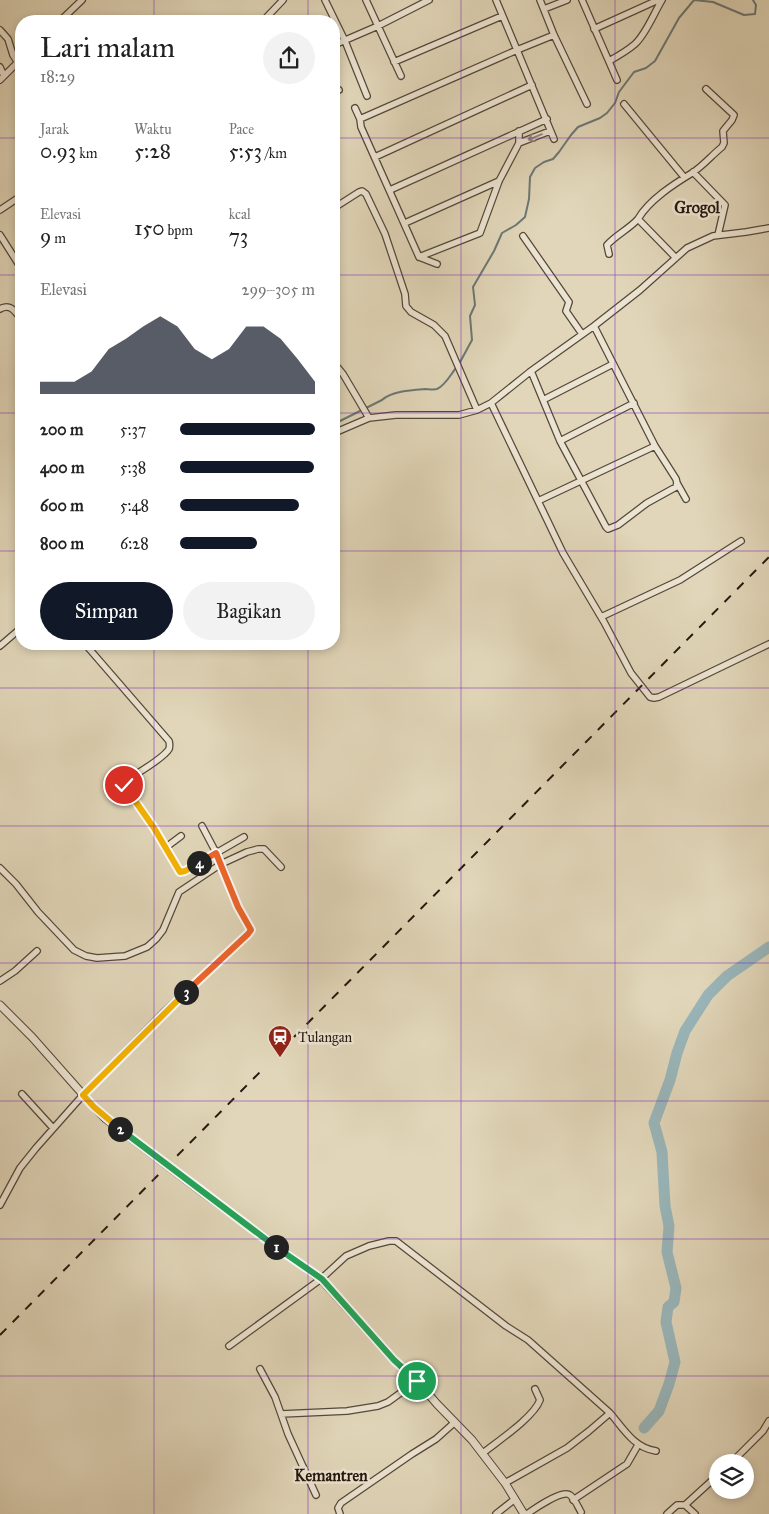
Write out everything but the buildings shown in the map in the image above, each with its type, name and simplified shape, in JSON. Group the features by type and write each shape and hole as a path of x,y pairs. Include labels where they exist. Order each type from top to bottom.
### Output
{"street":[{"path":"66,15 82,0"},
{"path":"268,15 282,0"},
{"path":"325,0 332,15"},
{"path":"366,0 401,76"},
{"path":"340,43 378,26 428,0"},
{"path":"496,0 554,139"},
{"path":"540,0 554,35 587,104"},
{"path":"544,9 566,0"},
{"path":"582,0 618,80"},
{"path":"594,30 660,0"},
{"path":"609,61 636,43 642,36 660,0"},
{"path":"394,62 502,16"},
{"path":"0,30 8,41 15,57"},
{"path":"340,31 367,96"},
{"path":"360,119 554,35"},
{"path":"0,44 8,41"},
{"path":"2,78 15,66"},
{"path":"0,67 2,78"},
{"path":"375,157 532,85"},
{"path":"609,254 607,245 614,238 632,226 657,198 693,172 724,143 724,131 734,118 734,115 706,89"},
{"path":"624,104 684,177"},
{"path":"355,108 419,257 437,264"},
{"path":"390,190 547,119"},
{"path":"419,257 480,233 499,181 519,143 519,131"},
{"path":"519,143 550,131"},
{"path":"693,172 725,205 718,235"},
{"path":"405,223 499,181"},
{"path":"340,204 362,190 366,194 388,242 405,294 406,306 411,312 434,325 445,336 478,410"},
{"path":"0,210 15,200"},
{"path":"638,219 676,258"},
{"path":"340,430 369,418 396,415 459,415 478,410 594,326 640,290 689,247 718,235 769,228"},
{"path":"0,235 15,259"},
{"path":"523,236 569,302 566,311 582,334"},
{"path":"0,308 9,306 15,311"},
{"path":"594,326 655,446 686,499"},
{"path":"543,400 613,364"},
{"path":"340,370 369,418"},
{"path":"530,371 560,440 606,528 618,525 647,504 670,491 677,483"},
{"path":"491,402 563,553 601,617 631,673 647,694 654,698 769,644"},
{"path":"560,440 634,403"},
{"path":"538,502 655,446"},
{"path":"601,617 680,580 742,541"},
{"path":"0,646 15,633"},
{"path":"90,650 169,741 170,746 168,750 125,781 124,785 182,872 219,859 258,849 264,849 281,867"},
{"path":"0,1205 2,1194 20,1168 83,1095 164,1013 250,932 250,928 238,907 219,859 202,826"},
{"path":"165,848 181,836"},
{"path":"0,868 74,950 86,956 97,958 125,956 147,947 156,939 163,930 179,892 244,837"},
{"path":"0,981 15,971 37,951"},
{"path":"0,1005 106,1119 202,1192 322,1279 394,1360 417,1381 483,1452 520,1507"},
{"path":"22,1094 54,1128"},
{"path":"229,1346 322,1279 346,1256 369,1246 396,1241 506,1326 528,1340 610,1413 638,1445 646,1450 656,1451"},
{"path":"260,1370 275,1397 288,1434 316,1494"},
{"path":"281,1414 347,1411 367,1406 378,1406 388,1402 417,1381"},
{"path":"483,1452 522,1422 539,1404 540,1400 535,1389"},
{"path":"505,1483 567,1448 610,1413"},
{"path":"740,1454 763,1431 769,1421"},
{"path":"340,1514 338,1508 341,1502 436,1439 456,1422"},
{"path":"573,1500 629,1461 638,1445"},
{"path":"684,1505 709,1483"},
{"path":"496,1514 550,1499 564,1493 568,1493 581,1512"},
{"path":"667,1514 677,1505 684,1505 695,1514"}],"waterway":[{"path":"459,364 472,340 470,316 475,305 473,287 502,233 525,217 529,199 530,177 535,168 553,159 578,127 607,113 615,103 619,92 634,72 646,68 655,61 679,18 694,0 713,2 744,15 755,14 756,5 753,0"},
{"path":"340,421 397,393 437,389 445,383 456,368"},
{"path":"644,1428 659,1411 675,1362 666,1322 668,1307 674,1302 676,1288 667,1252 669,1226 665,1206 662,1152 654,1123 685,1031 708,995 727,976 769,947"}],"railway":[{"path":"294,1037 769,557"},
{"path":"0,1335 260,1072"}],"place":[{"name":"Tulangan","path":"280,1058"}],"district":[{"name":"Grogol","path":"697,207"},
{"name":"Kemantren","path":"331,1475"}],"route":[{"path":"124,785 154,828 180,872 216,853 238,907 250,928 250,932 164,1013 83,1095 106,1119 202,1192 322,1279 394,1360 417,1381"}]}
